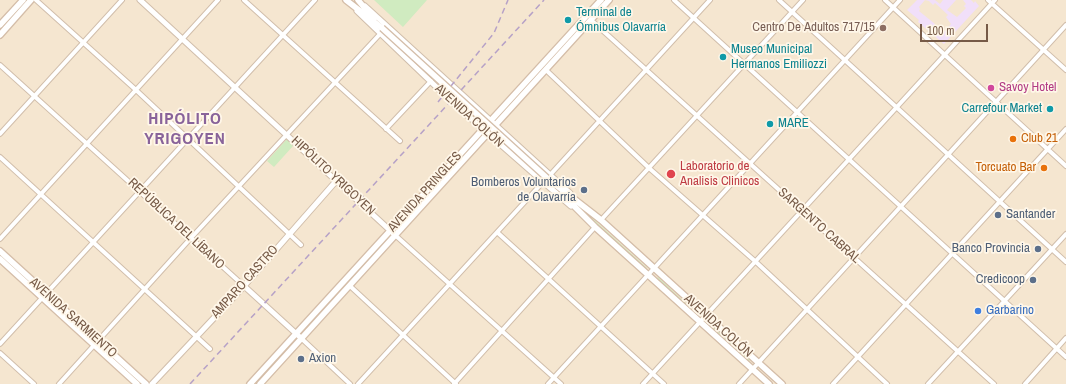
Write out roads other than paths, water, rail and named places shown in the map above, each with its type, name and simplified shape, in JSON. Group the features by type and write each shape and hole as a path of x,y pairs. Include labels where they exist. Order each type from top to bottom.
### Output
{"main road":[{"path":"0,25 23,0"},
{"path":"0,35 31,0"},
{"name":"AVENIDA COLÓN","path":"346,0 547,178 601,220 782,384"},
{"name":"AVENIDA COLÓN","path":"358,0 381,31"},
{"name":"AVENIDA PRINGLES","path":"250,384 600,0"},
{"name":"AVENIDA PRINGLES","path":"260,384 609,0"},
{"name":"AVENIDA COLÓN","path":"547,178 595,227 769,384"},
{"name":"AVENIDA SARMIENTO","path":"0,251 43,295"},
{"name":"AVENIDA SARMIENTO","path":"0,259 95,342 146,384"},
{"name":"AVENIDA SARMIENTO","path":"95,342 137,384"}],"street":[{"path":"36,0 83,44 136,90 301,245"},
{"path":"0,134 122,0"},
{"name":"HIPÓLITO YRIGOYEN","path":"140,0 390,230 561,384"},
{"path":"0,239 42,195 218,0"},
{"path":"244,0 400,141"},
{"path":"0,344 43,295 94,243 315,0"},
{"name":"AVENIDA COLÓN","path":"358,0 490,120 547,178"},
{"path":"674,0 1066,357"},
{"path":"358,384 710,0"},
{"path":"779,0 1066,262"},
{"path":"601,220 803,0"},
{"path":"885,0 1066,166"},
{"path":"548,384 900,0"},
{"path":"988,0 994,2 1066,70"},
{"path":"643,384 756,262 801,210 896,106 994,2"},
{"name":"SARGENTO CABRAL","path":"591,20 994,384"},
{"path":"739,384 1066,26"},
{"path":"59,384 95,342 335,83 381,31"},
{"name":"AVENIDA COLÓN","path":"381,31 431,81 488,134 547,178"},
{"name":"REPÚBLICA DEL LÍBANO","path":"0,65 296,333 350,384"},
{"path":"546,70 649,168 756,262 887,384"},
{"path":"386,129 431,81"},
{"path":"833,384 1066,129"},
{"path":"0,157 195,337 210,349"},
{"name":"AMPARO CASTRO","path":"152,384 244,286 288,234 337,180"},
{"path":"350,286 455,384 595,227"},
{"path":"498,233 664,384"},
{"path":"928,384 1066,234"},
{"path":"1024,384 1066,338"},
{"path":"0,353 34,384"}],"railway":[{"path":"438,102 494,33 508,0"},
{"path":"190,384 544,0"}],"place":[{"name":"Terminal de Ómnibus Olavarría","path":"568,20"},
{"name":"Centro De Adultos 717/15","path":"883,28"},
{"name":"Museo Municipal Hermanos Emiliozzi","path":"723,57"},
{"name":"Savoy Hotel","path":"991,88"},
{"name":"Carrefour Market","path":"1050,109"},
{"name":"MARE","path":"770,124"},
{"name":"Club 21","path":"1013,139"},
{"name":"Torcuato Bar","path":"1044,168"},
{"name":"Laboratorio de Analisis Clinicos","path":"671,174"},
{"name":"Bomberos Voluntarios de Olavarría","path":"584,190"},
{"name":"Santander","path":"998,215"},
{"name":"Banco Provincia","path":"1038,249"},
{"name":"Credicoop","path":"1033,280"},
{"name":"Garbarino","path":"978,311"},
{"name":"Axion","path":"301,359"}],"district":[{"name":"HIPÓLITO YRIGOYEN","path":"185,129"}]}
